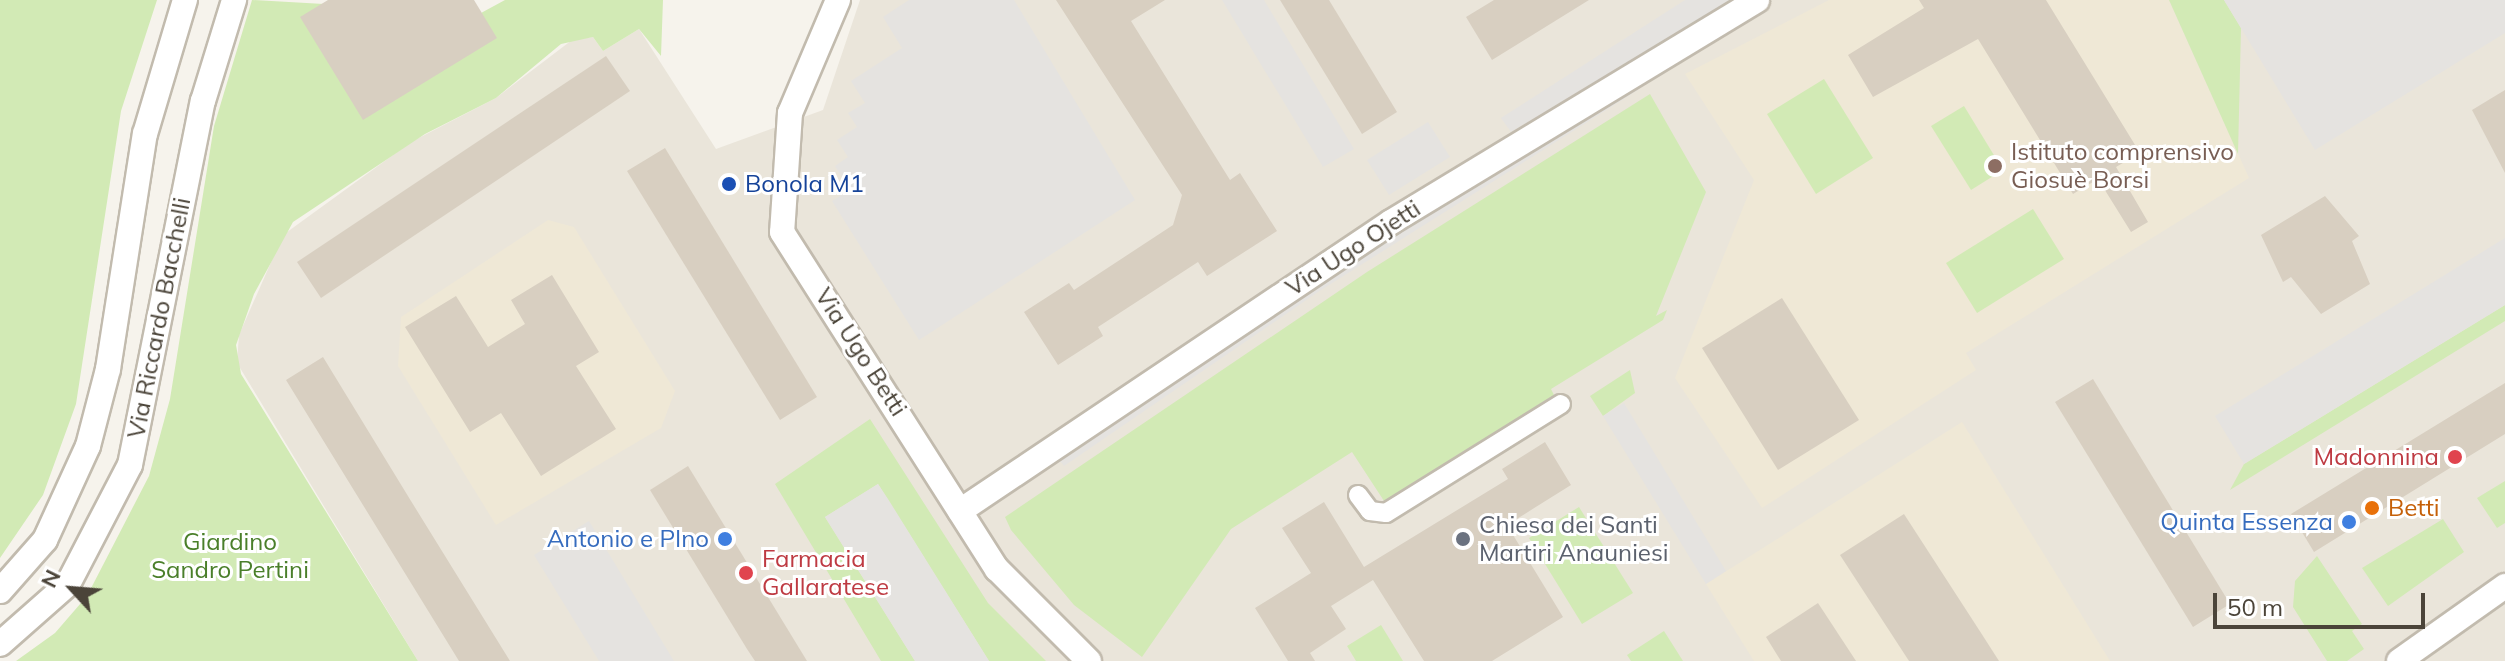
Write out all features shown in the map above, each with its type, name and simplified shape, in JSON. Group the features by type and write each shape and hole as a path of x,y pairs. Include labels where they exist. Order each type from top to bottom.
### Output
{"street":[{"name":"Via Riccardo Bacchelli","path":"0,591 45,540 88,446 108,369 145,134 185,0"},
{"name":"Via Riccardo Bacchelli","path":"0,644 68,584 130,465 203,101 234,0"},
{"name":"Via Ugo Betti","path":"838,0 790,113 782,232 960,511 1036,614 1089,661"},
{"name":"Via Ugo Ojetti","path":"960,511 1391,222 1757,0"},
{"path":"1358,495 1370,511 1386,513 1561,404"},
{"path":"2399,661 2505,586"}],"shaded area":[{"path":"860,0 2505,0 2505,661 418,661 237,363 239,335 283,235 411,142 496,98 572,40 593,37 603,51 639,29 716,149 823,110"},
{"path":"909,0 1014,0 1135,200 919,340 832,201 850,190 835,166 848,157 837,140 857,127 848,113 865,103 851,81 902,48 883,17"},
{"path":"1222,0 1264,0 1354,149 1323,167"},
{"path":"1685,0 1732,0 1511,132 1501,118"},
{"name":"Istituto comprensivo Giosuè Borsi","path":"1829,0 2169,0 2249,178 1966,353 1976,370 1762,508 1675,378 1754,180 1685,74"},
{"path":"2224,0 2505,0 2505,33 2315,150"},
{"path":"1634,85 1638,90 1318,292 1064,466 1059,460 1329,276"},
{"path":"1428,122 1450,157 1389,195 1367,160"},
{"path":"548,220 574,227 675,391 661,428 496,525 398,366 401,317"},
{"path":"2505,238 2505,305 2244,464 2215,416"},
{"path":"1624,403 1726,571 1706,584 1603,416"},
{"path":"1962,422 2110,661 1754,661 1706,584"},
{"path":"878,484 989,661 915,661 825,517"},
{"path":"589,521 674,661 599,661 534,555"}],"green space":[{"path":"0,0 157,0 121,111 76,404 43,495 0,558"},
{"name":"Giardino Sandro Pertini","path":"252,0 481,13 505,0 663,0 661,56 639,29 603,51 593,37 561,44 496,98 425,134 293,222 254,294 236,345 241,374 418,661 16,661 55,633 87,596 149,476 170,399 214,126"},
{"path":"2169,0 2224,0 2241,28 2238,154"},
{"path":"1824,79 1873,158 1816,194 1767,114"},
{"path":"1650,94 1706,192 1656,316 1667,310 1663,320 1551,389 1556,399 1386,504 1352,452 1231,529 1142,657 1074,605 1011,530 1005,517 1367,272"},
{"path":"1964,106 2003,170 1971,190 1931,126"},
{"path":"2033,209 2064,259 1977,313 1946,263"},
{"path":"2505,305 2505,321 2230,490 2244,464"},
{"path":"1630,370 1635,393 1603,416 1590,396"},
{"path":"870,419 988,603 1046,661 989,661 878,484 825,517 915,661 881,661 775,484"},
{"path":"2505,481 2505,523 2497,528 2477,498"},
{"path":"1579,507 1633,593 1582,624 1529,538"},
{"path":"2443,519 2464,552 2388,606 2362,568"},
{"path":"2317,556 2362,624 2352,631 2364,649 2347,661 2327,661 2293,607 2295,581"},
{"path":"1381,625 1403,661 1356,661 1347,646"},
{"path":"1664,631 1683,661 1631,661 1627,655"}],"building":[{"path":"328,0 474,0 497,38 363,120 300,17"},
{"path":"1056,0 1165,0 1131,21 1230,180 1240,173 1277,231 1207,276 1198,262 1098,327 1103,336 1058,365 1024,312 1069,283 1074,290 1173,225 1182,195"},
{"path":"1280,0 1329,0 1397,112 1362,134"},
{"path":"1494,0 1589,0 1492,60 1466,17"},
{"path":"1919,0 2046,0 2140,153 2116,167 2148,222 2131,232 2098,179 2073,194 1978,39 1873,97 1848,55 1924,8"},
{"path":"606,56 630,91 321,298 297,262"},
{"path":"2505,90 2505,173 2472,110"},
{"path":"665,148 817,397 780,420 627,171"},
{"path":"2325,196 2359,236 2352,241 2370,284 2321,314 2291,277 2283,282 2261,235"},
{"path":"552,275 599,352 576,366 616,429 541,476 501,413 470,432 405,327 456,296 488,347 525,324 511,300"},
{"path":"1782,298 1859,420 1778,470 1702,348"},
{"path":"323,357 510,661 459,661 286,380"},
{"path":"2093,379 2230,604 2193,627 2055,402"},
{"path":"2505,383 2505,434 2314,552 2291,514"},
{"name":"Chiesa dei Santi Martiri Anauniesi","path":"1545,442 1571,485 1507,525 1563,617 1492,661 1424,661 1373,580 1331,606 1346,629 1310,653 1315,661 1288,661 1255,608 1311,573 1282,528 1324,502 1364,567 1508,479 1502,469"},
{"path":"688,466 807,661 755,661 747,649 650,490"},
{"path":"1904,514 1999,661 1909,661 1840,555"},
{"path":"1818,603 1856,661 1781,661 1766,637"}],"place":[{"name":"Istituto comprensivo Giosuè Borsi","path":"1995,166"},
{"name":"Bonola M1","path":"729,184"},
{"name":"Madonnina","path":"2455,457"},
{"name":"Betti","path":"2372,508"},
{"name":"Quinta Essenza","path":"2349,522"},
{"name":"Antonio e PIno","path":"725,539"},
{"name":"Chiesa dei Santi Martiri Anauniesi","path":"1463,539"},
{"name":"Farmacia Gallaratese","path":"746,573"}]}
